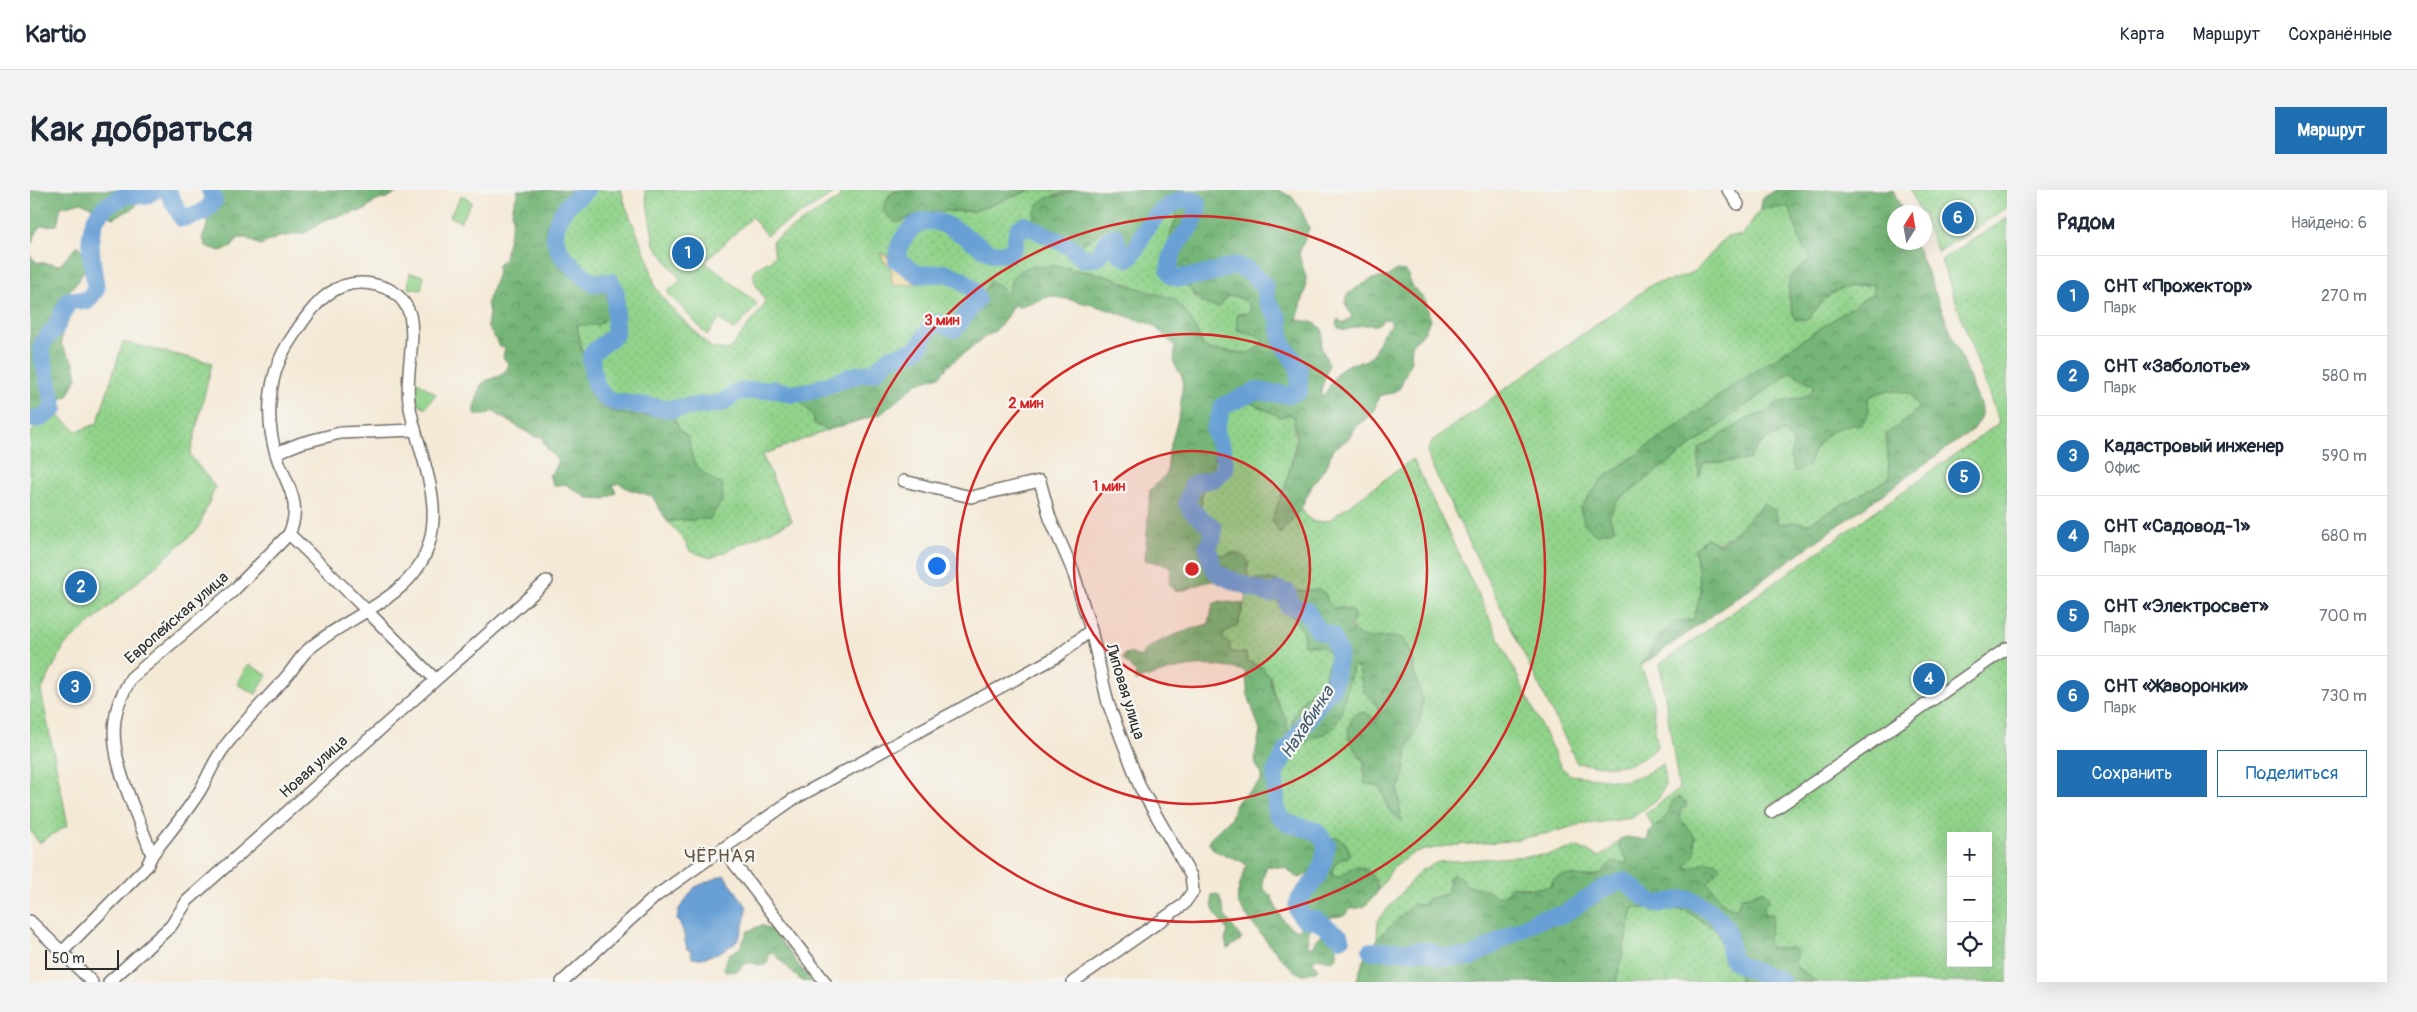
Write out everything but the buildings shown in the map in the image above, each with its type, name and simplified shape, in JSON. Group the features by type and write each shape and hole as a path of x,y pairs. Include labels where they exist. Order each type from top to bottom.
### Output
{"street":[{"path":"1728,190 1738,204"},
{"path":"62,952 147,866 152,855 200,790 222,749 309,648 368,612 408,578 419,566 428,547 432,528 432,492 409,401 410,316 405,302 388,289 368,282 351,282 337,287 321,299 285,349 271,387 269,410 276,453 296,507 296,519 290,534 368,612 435,679"},
{"path":"276,453 302,443 340,433 415,430"},
{"name":"Липовая улица","path":"904,481 971,497 1040,480 1050,518 1072,571 1091,630 1108,703 1140,787 1191,876 1193,891 1183,905 1073,982"},
{"name":"Европейская улица","path":"152,855 137,819 118,757 114,728 116,712 123,694 131,678 232,591 290,534"},
{"name":"Новая улица","path":"109,982 171,926 187,901 546,581"},
{"path":"562,982 656,896 792,800 1058,656 1091,630"},
{"path":"1771,812 2007,648"},
{"path":"723,849 825,982"},
{"path":"32,927 62,952 92,982"}],"green space":[{"path":"30,190 149,190 134,208 113,218 81,202 61,207 57,225 40,226 30,246"},
{"path":"216,190 402,190 387,198 376,201 365,210 327,219 305,233 279,237 260,245 246,238 238,238 232,247 220,251 206,246 202,237 206,230 209,211 219,207 221,199"},
{"path":"518,190 577,190 549,219 546,233 558,259 561,271 570,272 586,285 606,294 611,314 598,325 577,325 581,348 594,389 589,392 594,401 613,411 638,416 673,416 680,430 689,438 692,455 698,467 702,472 723,485 722,501 710,519 667,521 652,496 628,489 619,483 613,485 616,493 605,499 588,498 565,484 554,486 549,475 554,471 558,462 546,447 542,436 535,437 492,411 486,415 475,415 474,409 481,385 503,374 509,365 503,357 505,347 500,346 487,326 489,313 487,302 498,273 497,266 504,259 513,219 513,207"},
{"path":"577,190 621,190 626,207 649,262 655,287 666,302 706,343 712,348 729,350 765,304 755,283 754,275 755,269 770,261 775,255 772,241 840,198 839,190 900,190 889,195 896,223 915,215 936,211 975,211 1031,190 1075,190 1054,195 1046,233 1071,239 1079,245 1109,226 1115,236 1143,246 1146,230 1161,211 1175,210 1177,218 1171,232 1168,260 1177,266 1185,268 1183,282 1196,299 1234,296 1247,302 1251,308 1237,330 1258,335 1263,340 1260,346 1248,353 1206,348 1203,346 1198,332 1139,289 1110,276 1056,266 1043,267 1008,295 997,284 986,287 964,326 955,334 930,334 921,351 908,359 890,363 868,381 853,380 819,394 799,398 813,416 815,424 828,430 762,455 792,521 711,558 690,551 683,538 667,521 710,519 722,485 702,472 698,467 691,455 689,438 680,430 673,416 638,416 613,411 602,407 594,401 588,392 594,389 581,348 577,325 610,314 606,294 586,285 570,272 561,271 547,240 550,214","holes":["880,254 895,257 900,263 927,272 925,281 914,284 904,282 895,275 890,265 885,263"]},
{"path":"645,190 831,190 832,195 766,235 752,217 705,262 758,304 734,331 719,319 707,335 667,292 681,280 654,244"},
{"path":"900,190 1031,190 975,211 936,211 915,215 896,223 882,210 889,195"},
{"path":"1075,190 1278,190 1292,197 1301,209 1309,228 1299,254 1306,277 1305,292 1297,320 1315,323 1323,331 1321,347 1329,364 1321,390 1321,397 1341,369 1370,358 1381,335 1391,326 1391,320 1384,319 1377,325 1362,325 1345,330 1338,328 1336,323 1338,319 1343,323 1352,317 1345,303 1348,293 1372,279 1387,277 1396,270 1406,271 1413,287 1426,301 1430,319 1425,332 1412,344 1411,360 1400,388 1392,393 1379,396 1373,413 1357,426 1348,439 1332,450 1328,464 1313,484 1301,508 1280,534 1272,520 1295,452 1297,438 1295,418 1289,414 1281,417 1240,398 1222,406 1212,440 1215,453 1210,480 1202,493 1200,517 1207,528 1213,552 1224,556 1238,553 1243,556 1249,562 1247,572 1250,579 1275,580 1298,591 1319,590 1325,593 1328,602 1334,608 1351,609 1355,618 1349,627 1361,637 1403,638 1413,660 1414,673 1423,700 1419,724 1407,749 1404,776 1398,789 1401,821 1389,810 1380,786 1365,784 1365,763 1350,742 1348,730 1352,717 1357,713 1366,712 1376,721 1380,713 1377,706 1363,690 1359,668 1353,666 1340,716 1334,727 1325,734 1315,736 1301,747 1297,746 1294,737 1294,718 1301,702 1315,689 1324,684 1327,666 1332,658 1328,652 1320,646 1304,645 1304,634 1294,617 1285,613 1271,595 1263,592 1235,591 1231,585 1220,581 1205,582 1185,590 1174,590 1169,583 1171,571 1168,565 1145,560 1150,490 1167,473 1169,451 1180,412 1183,379 1174,363 1175,346 1153,325 1103,308 1051,296 1018,307 1014,304 995,331 950,364 940,376 917,383 881,414 828,430 815,424 813,416 798,398 819,394 853,380 868,381 890,363 908,359 921,352 930,334 936,329 955,334 964,326 990,281 997,284 1008,294 1011,280 1019,271 1028,267 1056,266 1110,276 1122,283 1174,299 1189,316 1203,346 1209,349 1248,353 1260,346 1263,340 1258,335 1237,330 1237,314 1249,313 1251,309 1247,302 1239,297 1227,296 1219,307 1201,302 1183,281 1185,268 1177,266 1168,260 1171,232 1177,218 1175,210 1161,211 1146,230 1138,258 1129,256 1116,248 1115,236 1109,227 1079,245 1071,239 1046,233 1033,220 1038,204 1043,200"},
{"path":"1776,190 1893,190 1900,205 1887,205 1887,250 1918,250 1981,407 1981,417 1974,429 1641,666 1665,630 1678,620 1693,621 1701,593 1695,549 1706,538 1719,544 1732,536 1763,504 1776,511 1778,525 1793,522 1807,524 1890,478 1886,434 1907,419 1918,407 1911,394 1899,391 1884,391 1868,398 1869,412 1861,425 1841,427 1827,434 1816,447 1808,465 1795,472 1790,457 1794,442 1783,432 1763,442 1749,460 1704,463 1699,478 1699,449 1750,417 1766,413 1777,403 1806,397 1815,387 1804,378 1791,372 1617,501 1609,516 1615,529 1596,535 1584,523 1580,509 1601,480 1730,388 1872,294 1875,284 1844,288 1829,295 1809,319 1795,320 1789,298 1790,281 1792,276 1812,256 1802,247 1790,207 1760,209 1763,197"},
{"path":"1910,190 2007,190 2007,208 1938,252 1932,239 1932,205 1917,205"},
{"path":"462,195 472,202 460,222 450,216"},
{"path":"1790,207 1802,247 1813,256 1795,275 1788,291 1809,319 1823,301 1836,291 1853,286 1875,284 1872,294 1730,388 1601,480 1580,509 1615,529 1609,516 1617,501 1791,372 1816,387 1806,397 1777,403 1766,413 1750,417 1700,449 1699,476 1704,463 1749,460 1763,442 1783,432 1794,442 1790,457 1796,472 1808,465 1816,447 1827,434 1841,427 1861,425 1869,412 1868,398 1884,391 1900,391 1912,394 1919,407 1908,419 1886,434 1890,478 1807,524 1793,522 1778,525 1763,504 1727,538 1695,549 1701,593 1693,621 1683,622 1667,629 1656,642 1641,666 1652,695 1657,747 1639,760 1620,766 1577,763 1430,462 1428,450 1433,440 1653,284 1679,278 1694,271 1703,264 1727,236 1742,236 1760,209"},
{"path":"2007,218 2007,982 1801,982 1688,884 1645,813 1679,789 1660,664 1999,423 1941,260"},
{"path":"78,245 85,256 85,268 78,282 66,294 61,344 74,363 77,378 68,396 54,402 30,426 30,255 36,262 60,265"},
{"path":"410,273 424,276 421,290 408,288"},
{"path":"123,342 212,363 190,455 215,487 198,529 64,646 41,691 68,825 39,843 30,830 30,433 52,410 77,431 97,424"},
{"path":"415,380 436,394 425,408 414,400"},
{"path":"1240,398 1281,417 1289,414 1295,418 1294,431 1297,437 1284,493 1277,507 1280,534 1301,508 1312,521 1329,520 1413,459 1561,767 1570,775 1623,781 1643,775 1663,764 1665,785 1659,798 1632,818 1578,825 1508,841 1446,846 1415,852 1394,866 1378,891 1377,881 1351,868 1340,877 1332,876 1336,863 1348,857 1350,852 1345,842 1336,837 1328,841 1325,840 1322,828 1317,827 1314,823 1302,825 1291,830 1283,823 1284,799 1278,782 1278,775 1288,753 1289,731 1274,695 1270,676 1265,673 1264,668 1247,661 1246,653 1230,652 1223,639 1224,633 1238,625 1247,593 1268,595 1293,617 1309,645 1317,644 1325,648 1332,658 1327,666 1324,685 1313,689 1292,719 1292,735 1325,734 1340,715 1353,666 1359,668 1363,690 1377,706 1380,713 1355,752 1365,763 1363,770 1380,786 1389,810 1401,820 1398,789 1404,776 1407,749 1419,724 1423,700 1414,673 1413,660 1403,638 1365,638 1359,636 1349,622 1345,608 1334,608 1328,602 1325,593 1312,590 1298,591 1275,580 1250,579 1247,572 1249,562 1233,552 1224,556 1213,552 1207,528 1200,517 1202,493 1210,480 1215,453 1212,440 1222,406"},
{"path":"1220,601 1243,604 1238,625 1224,633 1223,639 1230,643 1230,652 1246,653 1247,661 1264,668 1265,673 1270,676 1273,693 1287,724 1287,741 1291,747 1278,775 1278,782 1284,799 1283,823 1292,830 1302,825 1314,823 1324,830 1325,840 1328,841 1336,837 1345,842 1350,853 1348,857 1336,863 1332,876 1340,877 1350,869 1361,867 1373,877 1378,891 1366,904 1359,908 1350,909 1344,916 1331,917 1317,927 1312,925 1305,913 1313,883 1318,880 1320,867 1300,878 1296,877 1286,868 1267,866 1262,883 1284,921 1297,930 1305,926 1310,928 1307,945 1313,948 1317,939 1324,935 1331,935 1337,943 1337,957 1332,961 1316,958 1313,962 1318,969 1317,971 1307,974 1298,973 1285,962 1241,909 1237,898 1246,865 1237,859 1221,854 1212,848 1209,843 1210,838 1231,818 1235,803 1261,781 1261,772 1256,766 1255,755 1260,731 1248,695 1245,671 1214,666 1189,667 1135,681 1136,673 1123,659 1125,654 1129,653 1140,657 1157,643 1208,624 1213,604"},
{"path":"248,664 267,675 256,694 237,684"},
{"path":"1678,797 1687,802 1686,807 1680,810 1680,818 1695,837 1695,854 1686,865 1688,869 1707,862 1716,862 1720,868 1708,883 1724,904 1736,909 1741,897 1750,896 1762,890 1768,896 1769,901 1764,906 1764,914 1773,914 1768,940 1770,947 1785,949 1792,947 1799,953 1794,960 1797,967 1817,982 1740,982 1740,975 1724,961 1718,931 1685,910 1633,908 1616,982 1356,982 1365,956 1375,950 1377,939 1414,904 1422,905 1428,899 1446,894 1449,889 1448,878 1454,875 1463,879 1466,886 1483,888 1498,897 1505,895 1511,886 1531,889 1551,886 1553,879 1559,877 1594,876 1602,873 1614,861 1625,864 1627,860 1619,846 1620,839 1626,837 1647,840 1649,833 1668,814 1673,800"},
{"path":"1620,839 1619,846 1627,860 1625,864 1607,866 1601,874 1585,877 1571,875 1552,886 1531,889 1521,886 1498,897 1448,878 1449,889 1446,895 1428,899 1422,905 1414,904 1377,939 1378,920 1420,871 1438,862 1546,855 1578,847 1599,857 1610,850"},
{"path":"1212,895 1219,895 1225,916 1242,939 1228,949 1225,940 1228,931 1212,905"},
{"path":"1633,908 1685,910 1718,931 1724,961 1740,975 1740,982 1616,982"},
{"path":"762,925 773,931 808,977 815,982 801,981 772,952 768,953 768,962 764,966 752,963 744,964 738,971 725,972 724,966 729,954 740,948 748,931"}],"sand":[{"path":"880,253 890,258 897,253 897,260 900,262 927,272 925,282 894,286 890,265 885,263"}],"water":[{"path":"724,875 747,907 741,935 737,941 722,951 703,958 692,958 691,951 687,949 682,927 677,920 679,909 695,887"}],"waterway":[{"name":"Нахабинка","path":"30,419 41,418 54,408 41,350 44,340 55,329 69,300 87,301 96,289 91,253 92,229 96,219 103,209 122,197 132,194 145,196 155,190"},
{"name":"Нахабинка","path":"167,190 182,218 197,215 208,208 214,200 210,190"},
{"name":"Нахабинка","path":"586,190 570,203 559,218 555,229 555,240 559,249 573,267 593,283 611,282 616,293 615,335 593,352 591,356 592,370 596,383 603,395 614,402 670,409 722,403 737,392 773,389 792,394 811,391 856,375 875,372 889,358 911,352 919,347 932,324 938,323 955,329 977,299 974,291 962,280 946,273 919,275 897,260 901,242 908,232 918,224 928,221 939,222 951,227 994,254 1009,253 1014,246 1018,229 1025,225 1069,246 1083,259 1098,257 1109,239 1115,236 1120,254 1128,258 1136,249 1148,226 1160,212 1176,202 1184,200 1198,203 1194,221 1172,253 1169,270 1172,276 1180,278 1207,274 1235,265 1247,270 1265,286 1267,301 1279,319 1282,343 1299,368 1299,391 1289,395 1256,391 1223,406 1214,431 1223,451 1225,468 1216,478 1193,484 1187,503 1191,510 1213,528 1213,537 1207,547 1215,570 1224,577 1270,594 1279,590 1288,593 1288,606 1306,610 1318,630 1332,636 1339,654 1333,687 1320,702 1287,750 1275,773 1276,812 1287,823 1316,831 1327,845 1318,876 1301,897 1297,908 1305,919 1317,920 1341,938"},
{"name":"Нахабинка","path":"1371,951 1428,951 1441,957 1471,957 1539,919 1562,915 1604,888 1624,881 1655,903 1686,899 1700,904 1725,926 1731,955 1736,962 1782,982"}],"place":[{"name":"СНТ «Жаворонки»","path":"1958,218"},
{"name":"СНТ «Прожектор»","path":"688,253"},
{"name":"СНТ «Электросвет»","path":"1964,477"},
{"name":"СНТ «Заболотье»","path":"81,587"},
{"name":"СНТ «Садовод-1»","path":"1929,679"},
{"name":"Кадастровый инженер","path":"75,687"}],"district":[{"name":"ЧЁРНАЯ","path":"720,855"}]}
